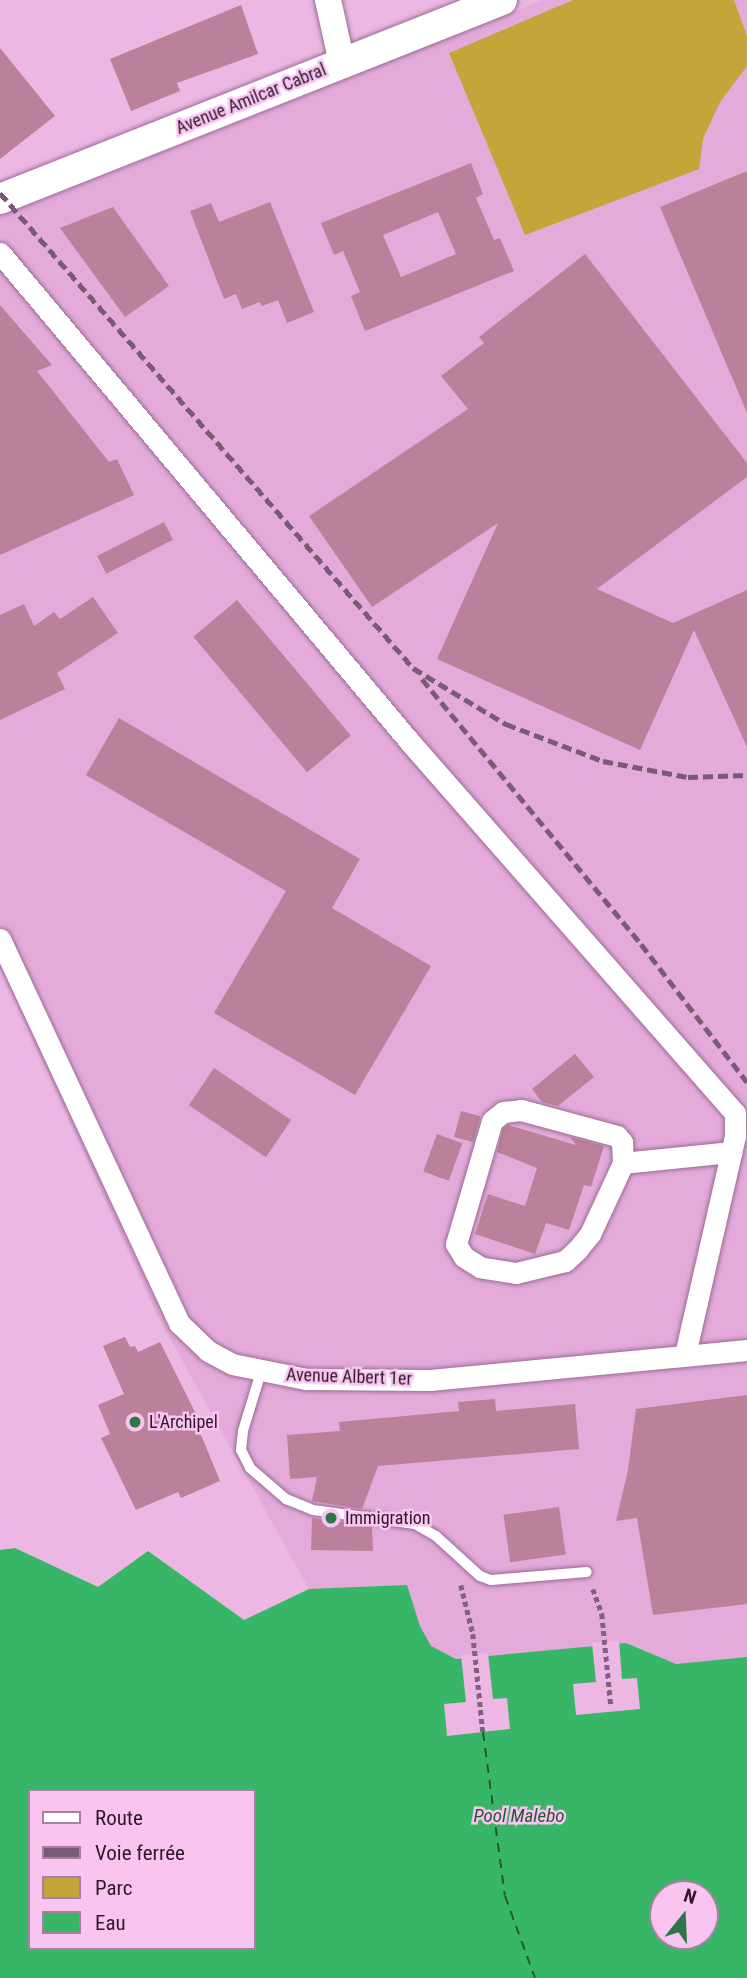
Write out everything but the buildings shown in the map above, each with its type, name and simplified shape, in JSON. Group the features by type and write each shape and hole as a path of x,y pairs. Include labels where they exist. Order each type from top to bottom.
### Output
{"main road":[{"name":"Avenue Amilcar Cabral","path":"4,191 502,0"}],"street":[{"path":"328,0 342,63"},
{"path":"0,253 409,741 736,1113 731,1152 685,1354"},
{"name":"Avenue Albert 1er","path":"0,939 179,1323 208,1351 232,1364 306,1379 430,1380 747,1350"},
{"path":"521,1110 610,1132 622,1142 623,1163 590,1234 565,1261 516,1273 480,1267 464,1257 456,1244 492,1121 503,1112 521,1110"},
{"path":"623,1163 731,1152"}],"lane":[{"path":"261,1372 243,1431 241,1450 250,1468 264,1484 286,1499 313,1510 415,1524 452,1549 480,1576 491,1580 587,1572"}],"path":[{"path":"452,1549 473,1634 483,1732"},
{"path":"587,1572 602,1614 611,1706"}],"shaded area":[{"path":"543,0 747,0 747,1657 676,1664 626,1643 456,1659 431,1646 420,1626 407,1585 309,1589 157,1315 0,967 0,217"}],"green space":[{"path":"573,0 734,0 747,36 747,66 720,102 703,139 699,169 525,235 449,53"}],"water":[{"name":"Pool Malebo","path":"15,1548 98,1587 148,1551 244,1620 309,1589 407,1585 420,1626 431,1646 456,1659 626,1643 676,1664 747,1657 747,1978 0,1978 0,1550"}],"pier":[{"path":"619,1640 622,1679 637,1678 640,1709 576,1715 573,1684 596,1682 592,1643"},
{"path":"488,1653 493,1699 507,1698 510,1729 447,1736 444,1704 466,1702 461,1655"}],"ferry route":[{"path":"483,1732 505,1896 535,1978"}],"railway":[{"path":"0,193 413,668 506,724 603,761 688,777 747,775"},
{"path":"422,679 641,944 747,1082"}],"place":[{"name":"L'Archipel","path":"135,1422"},
{"name":"Immigration","path":"331,1518"}]}
